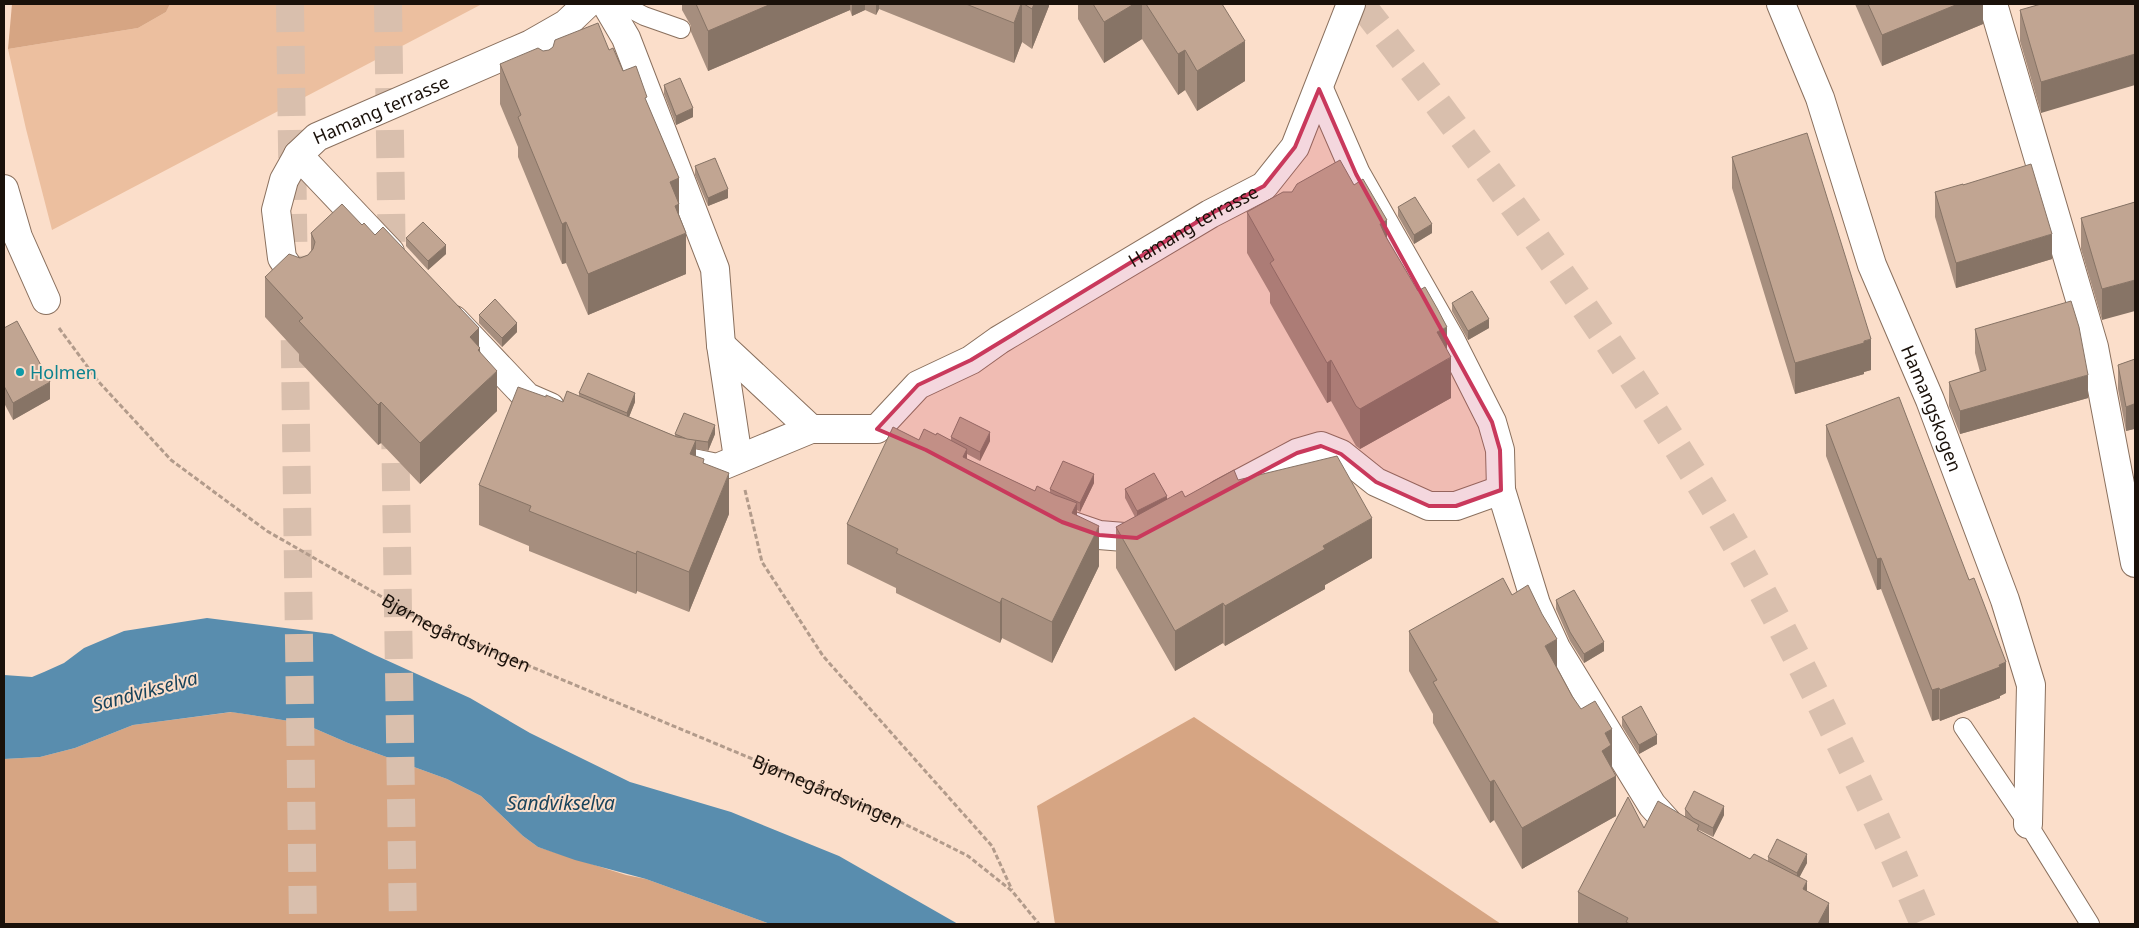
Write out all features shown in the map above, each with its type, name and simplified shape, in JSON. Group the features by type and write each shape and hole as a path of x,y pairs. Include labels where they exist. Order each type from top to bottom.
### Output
{"street":[{"name":"Hamang terrasse","path":"299,283 282,258 276,210 284,180 298,155 317,137 534,53 587,4"},
{"path":"606,4 626,38 715,269 721,346 738,458"},
{"name":"Hamang terrasse","path":"877,429 918,385 971,360 999,340 1210,214 1269,194 1294,147 1319,89 1351,4"},
{"name":"Hamangskogen","path":"1781,4 1820,98 1872,265 1930,400 2005,600 2030,685 2028,824"},
{"path":"1993,4 2094,347 2135,563"},
{"path":"1319,89 1356,174 1451,341 1492,422 1500,450 1501,490 1536,604 1556,648 1652,805 1683,839 1700,848"},
{"path":"298,155 406,269"},
{"path":"4,189 18,236 46,300"},
{"path":"439,304 527,397 573,416"},
{"path":"721,346 811,429"},
{"path":"655,451 683,462 717,468 811,429 877,429 902,440"},
{"path":"1196,507 1298,453 1321,446 1341,454 1376,482 1429,506 1456,506 1501,490"},
{"path":"1044,513 1062,522 1099,535 1137,538 1171,520"}],"lane":[{"path":"621,4 644,16 681,29"},
{"path":"1963,727 2028,824 2090,924"}],"path":[{"name":"Bjørnegårdsvingen","path":"46,300 60,328 98,381 171,460 267,531 431,625 887,815 968,856 1012,891 1039,924"},
{"path":"738,458 762,562 823,656 992,846 1012,891"}],"highlighted area":[{"path":"1319,89 1356,174 1492,422 1500,450 1501,490 1456,506 1429,506 1376,482 1341,454 1321,446 1297,453 1137,538 1099,535 1062,522 926,450 877,429 918,385 971,360 1210,214 1264,186 1295,147"}],"shaded area":[{"path":"12,4 170,4 166,12 138,28 8,49"},
{"path":"170,4 482,4 52,230 8,49 138,28 166,12"},
{"path":"232,712 302,723 348,743 447,779 481,796 523,836 538,847 626,875 646,879 770,924 4,924 4,759 40,757 75,748 133,725"},
{"path":"1194,717 1501,924 1055,924 1037,806"}],"water":[{"name":"Sandvikselva","path":"207,618 332,634 470,698 530,733 630,782 731,812 839,856 958,924 770,924 646,879 575,860 538,847 523,836 481,796 447,779 348,743 302,723 231,712 133,725 75,748 40,757 4,759 4,675 32,677 64,663 84,648 124,631"}],"building":[{"path":"696,4 771,4 708,31"},
{"path":"966,4 1021,4 1014,23"},
{"path":"1024,4 1034,4 1032,9"},
{"path":"1093,4 1134,4 1104,22"},
{"path":"1146,4 1222,4 1245,41 1197,71 1185,50 1178,54"},
{"path":"1868,4 1958,4 1882,35"},
{"path":"2041,4 2135,4 2135,54 2041,82 2020,10"},
{"path":"598,23 609,50 613,48 623,71 636,66 647,97 645,98 679,178 670,182 679,204 675,206 686,233 588,274 566,222 562,224 518,117 521,115 500,64 538,48 543,51 549,50 553,47 555,40"},
{"path":"680,78 693,108 676,116 664,85"},
{"path":"1807,133 1871,339 1864,341 1864,343 1795,363 1732,157"},
{"path":"715,158 728,189 708,198 695,166"},
{"path":"1340,160 1354,185 1363,179 1387,220 1380,224 1386,237 1418,291 1425,287 1437,308 1447,327 1437,332 1451,357 1360,409 1356,406 1331,360 1327,363 1270,263 1274,260 1247,212 1283,192 1292,192 1297,184"},
{"path":"2031,164 2052,234 1956,263 1935,192"},
{"path":"1415,197 1432,224 1414,235 1398,207"},
{"path":"2135,202 2135,280 2102,289 2081,218"},
{"path":"342,204 362,225 364,223 375,235 383,227 479,328 470,337 480,348 478,350 497,371 420,443 381,402 378,405 299,321 303,318 265,277 289,254 300,258 308,255 313,249 315,242 311,233"},
{"path":"423,222 446,245 428,261 406,238"},
{"path":"1472,291 1489,319 1468,331 1452,303"},
{"path":"495,299 517,323 502,338 479,315"},
{"path":"2071,301 2079,327 2088,375 1960,411 1949,382 1986,370 1975,329"},
{"name":"Holmen","path":"17,321 50,382 13,403 4,386 4,328"},
{"path":"2135,359 2135,407 2134,404 2126,407 2118,365"},
{"path":"588,373 635,393 627,413 579,393"},
{"path":"518,387 563,402 567,391 677,437 696,440 690,454 704,459 703,463 729,473 689,572 637,551 636,554 529,511 531,506 479,485"},
{"path":"1899,397 1969,580 1974,578 2006,662 1999,665 2000,667 1940,690 1939,688 1932,690 1881,558 1877,559 1826,425"},
{"path":"684,413 715,425 708,442 687,439 675,434"},
{"path":"960,417 990,432 980,452 951,437"},
{"path":"893,427 919,440 924,429 936,435 937,433 967,449 963,457 1035,491 1037,486 1077,503 1072,513 1099,526 1052,622 1002,598 1000,603 896,553 898,549 847,524"},
{"path":"1337,456 1372,518 1323,546 1325,549 1225,606 1223,603 1175,631 1116,527 1182,491 1185,497 1234,470 1238,480"},
{"path":"1063,461 1094,474 1080,503 1050,489"},
{"path":"1154,473 1167,496 1137,511 1125,489"},
{"path":"1503,578 1512,595 1528,585 1557,639 1545,646 1572,696 1581,709 1595,701 1612,729 1605,733 1611,745 1602,751 1616,776 1522,828 1494,780 1490,782 1433,682 1437,680 1409,631"},
{"path":"1574,590 1604,642 1584,654 1570,632 1556,600"},
{"path":"1641,706 1657,735 1639,745 1622,717"},
{"path":"1694,791 1724,806 1713,828 1693,818 1685,809"},
{"path":"1628,797 1644,828 1658,801 1699,825 1697,830 1750,859 1754,854 1807,881 1803,889 1829,903 1818,924 1630,924 1626,922 1628,918 1578,892"},
{"path":"1777,839 1807,854 1797,873 1768,857"}],"tunnel":[{"path":"290,4 303,924"},
{"path":"388,4 392,270"},
{"path":"1361,4 1454,125 1543,248 1671,437 1727,528 1786,636 1840,743 1924,924"},
{"path":"395,421 403,924"}],"place":[{"name":"Holmen","path":"20,372"}]}
